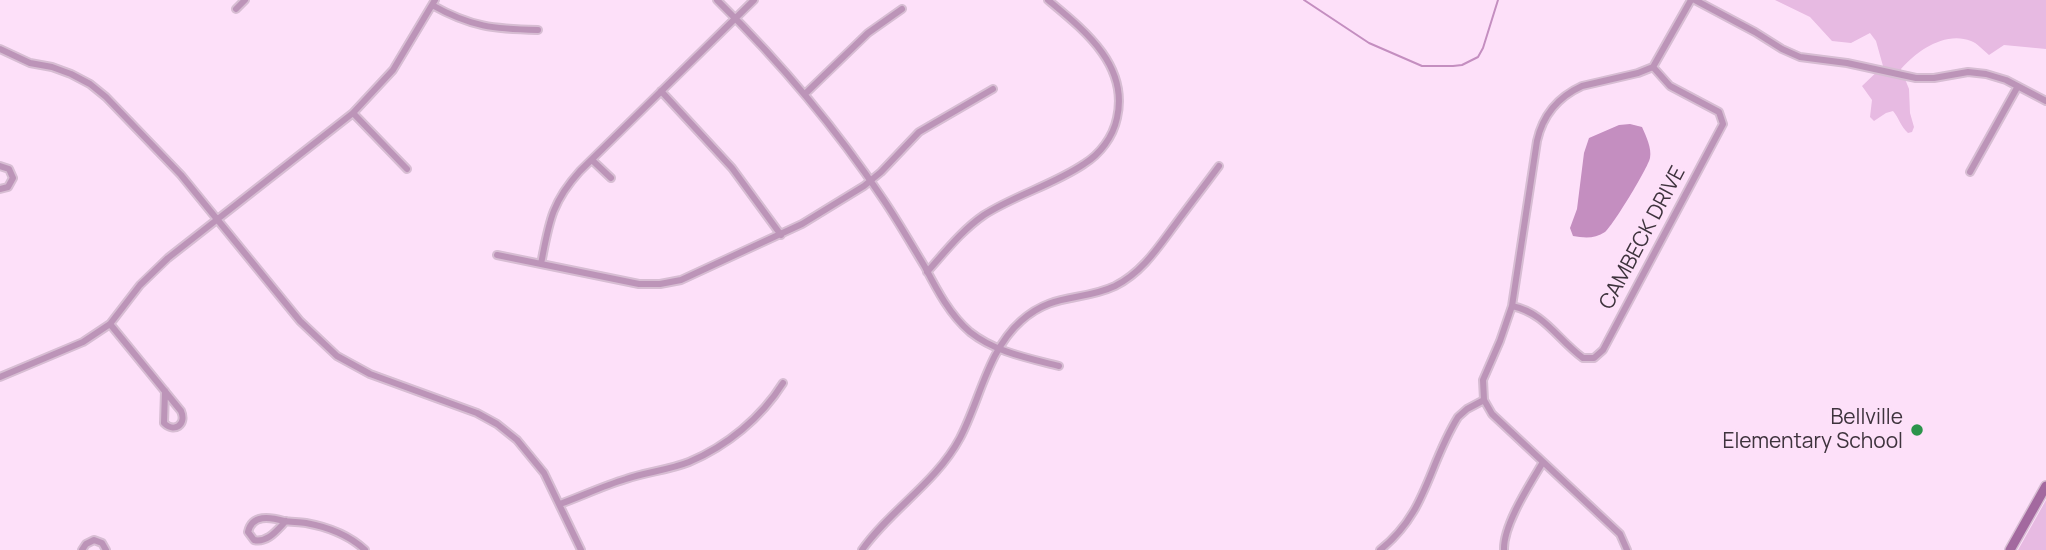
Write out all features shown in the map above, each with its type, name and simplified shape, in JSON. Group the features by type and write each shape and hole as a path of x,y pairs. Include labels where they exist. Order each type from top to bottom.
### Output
{"main road":[{"path":"2010,550 2046,486"}],"street":[{"path":"236,9 244,0"},
{"path":"717,0 805,94 871,181 962,325 998,348 1059,366"},
{"path":"541,264 549,220 557,200 571,181 754,0"},
{"path":"927,272 975,221 1083,166 1098,153 1112,133 1119,103 1117,80 1113,70 1101,51 1048,0"},
{"path":"1627,550 1620,534 1492,414 1484,400 1484,375 1500,341 1511,306 1537,141 1547,114 1560,100 1582,86 1653,67 1693,0 1800,57 1847,63 1916,78 1977,72 1995,76 2046,101"},
{"path":"0,377 83,342 110,324 140,285 169,258 353,113 393,70 433,3 455,18 476,25 538,30"},
{"path":"805,94 868,33 902,9"},
{"path":"0,49 30,62 71,74 99,90 170,163 300,321 337,356 359,369 467,408 497,424 517,440 535,460 560,504 581,550"},
{"name":"CAMBECK DRIVE","path":"1511,306 1526,309 1535,315 1583,358 1594,358 1603,350 1723,124 1719,112 1670,86 1653,67"},
{"path":"1970,172 2018,86"},
{"path":"497,255 639,284 681,280 781,234 855,192 871,181 919,132 993,89"},
{"path":"661,91 726,161 781,234"},
{"path":"353,113 407,169"},
{"path":"592,159 611,178"},
{"path":"0,166 9,169 13,178 8,187 0,189"},
{"path":"862,550 945,462 961,436 998,348 1021,321 1038,308 1057,300 1103,291 1133,275 1156,250 1219,166"},
{"path":"110,324 165,391 183,416 181,424 175,428 164,423 165,391"},
{"path":"560,504 627,478 687,463 722,445 771,403 783,383"},
{"path":"1380,550 1396,536 1413,514 1458,417 1484,400"},
{"path":"1504,550 1507,528 1543,462"},
{"path":"286,521 264,540 254,540 248,532 257,519 273,518 337,532 365,550"},
{"path":"82,550 94,540 102,543 107,550"}],"shaded area":[{"path":"1775,0 2046,0 2046,49 2004,45 1989,55 1973,42 1961,39 1932,44 1901,69 1909,89 1910,113 1914,127 1912,132 1908,133 1893,111 1874,121 1870,117 1872,100 1862,86 1883,66 1876,41 1870,33 1851,43 1832,41 1810,17"},
{"path":"1619,125 1642,127 1649,146 1650,158 1643,173 1605,232 1589,237 1573,236 1570,228 1577,209 1584,153 1589,138"},
{"path":"2046,500 2046,550 2018,550"}],"waterway":[{"path":"1304,0 1369,43 1422,66 1462,65 1478,57 1498,0"}],"place":[{"name":"Bellville Elementary School","path":"1917,430"}]}
